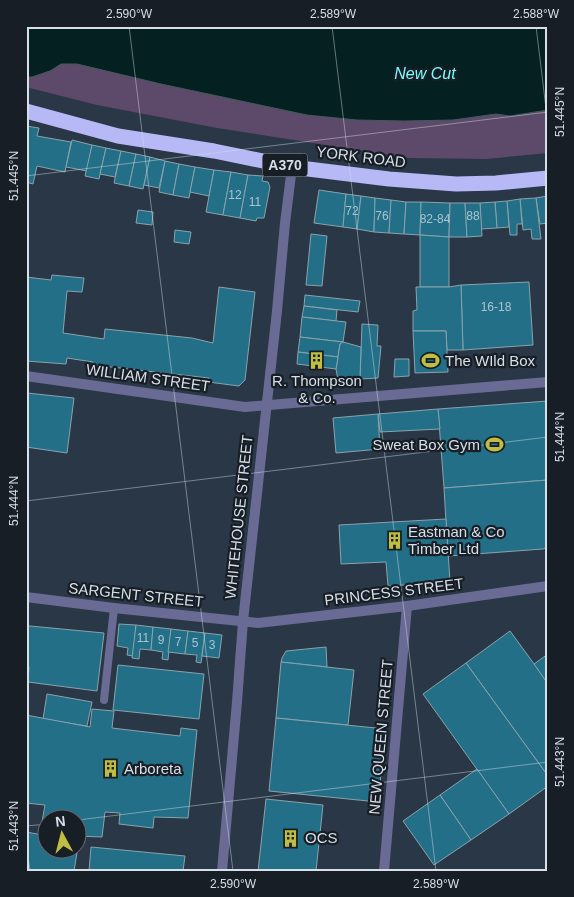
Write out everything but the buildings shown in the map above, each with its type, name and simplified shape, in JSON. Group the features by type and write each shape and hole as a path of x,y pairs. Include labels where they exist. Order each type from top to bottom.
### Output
{"highway":[{"name":"YORK ROAD","path":"26,111 118,136 214,151 292,167 389,179 456,184 496,183 548,178"}],"street":[{"name":"WHITEHOUSE STREET","path":"222,871 243,621 292,167"},
{"name":"WILLIAM STREET","path":"26,376 245,407 548,382"},
{"name":"PRINCESS STREET","path":"243,621 258,623 407,606 548,586"},
{"name":"SARGENT STREET","path":"26,597 243,621"},
{"name":"NEW QUEEN STREET","path":"384,871 407,606"}],"lane":[{"path":"104,700 114,608"}],"shaded area":[{"path":"26,31 548,93 548,153 486,159 409,158 217,128 97,105 26,87"}],"water":[{"name":"New Cut","path":"26,26 548,26 548,110 510,116 496,114 453,120 357,120 307,115 77,64 61,64 50,71 26,77"}],"place":[{"name":"R. Thompson & Co.","path":"317,360"},
{"name":"The WIld Box","path":"431,361"},
{"name":"Sweat Box Gym","path":"494,445"},
{"name":"Eastman & Co Timber Ltd","path":"394,541"},
{"name":"Arboreta","path":"110,769"},
{"name":"OCS","path":"291,838"}]}
